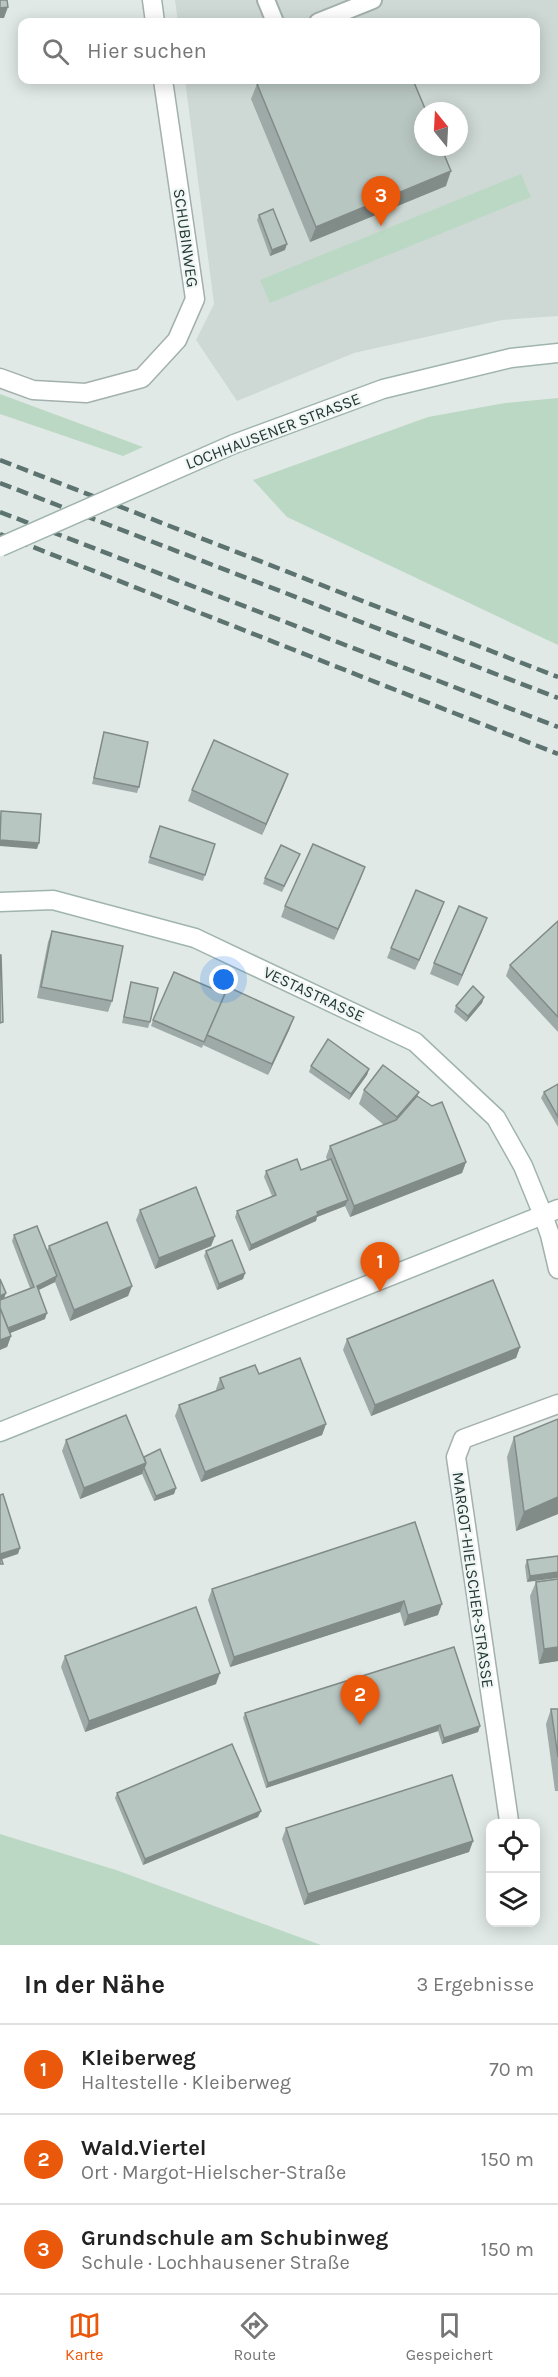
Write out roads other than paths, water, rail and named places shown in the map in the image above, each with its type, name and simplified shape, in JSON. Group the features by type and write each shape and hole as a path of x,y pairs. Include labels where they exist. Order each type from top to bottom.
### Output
{"main road":[{"path":"152,0 154,18"},
{"name":"SCHUBINWEG","path":"0,378 33,390 86,393 142,378 177,340 195,299 164,84"},
{"name":"LOCHHAUSENER STRASSE","path":"0,547 234,444 383,389 511,358 558,353"},
{"name":"VESTASTRASSE","path":"0,902 53,900 195,938 416,1042 496,1118 550,1212"},
{"path":"0,1432 550,1212 550,1235 558,1269"},
{"name":"MARGOT-HIELSCHER-STRASSE","path":"509,1819 456,1457 463,1439 558,1404"}],"lane":[{"path":"266,0 273,18"},
{"path":"328,18 373,0"},
{"path":"532,1413 535,1432"}],"railway":[{"path":"0,460 558,677"},
{"path":"0,483 558,698"},
{"path":"0,512 558,727"},
{"path":"0,534 558,754"}],"place":[{"name":"Grundschule am Schubinweg","path":"381,226"},
{"name":"Kleiberweg","path":"380,1292"},
{"name":"Wald.Viertel","path":"360,1725"}]}
